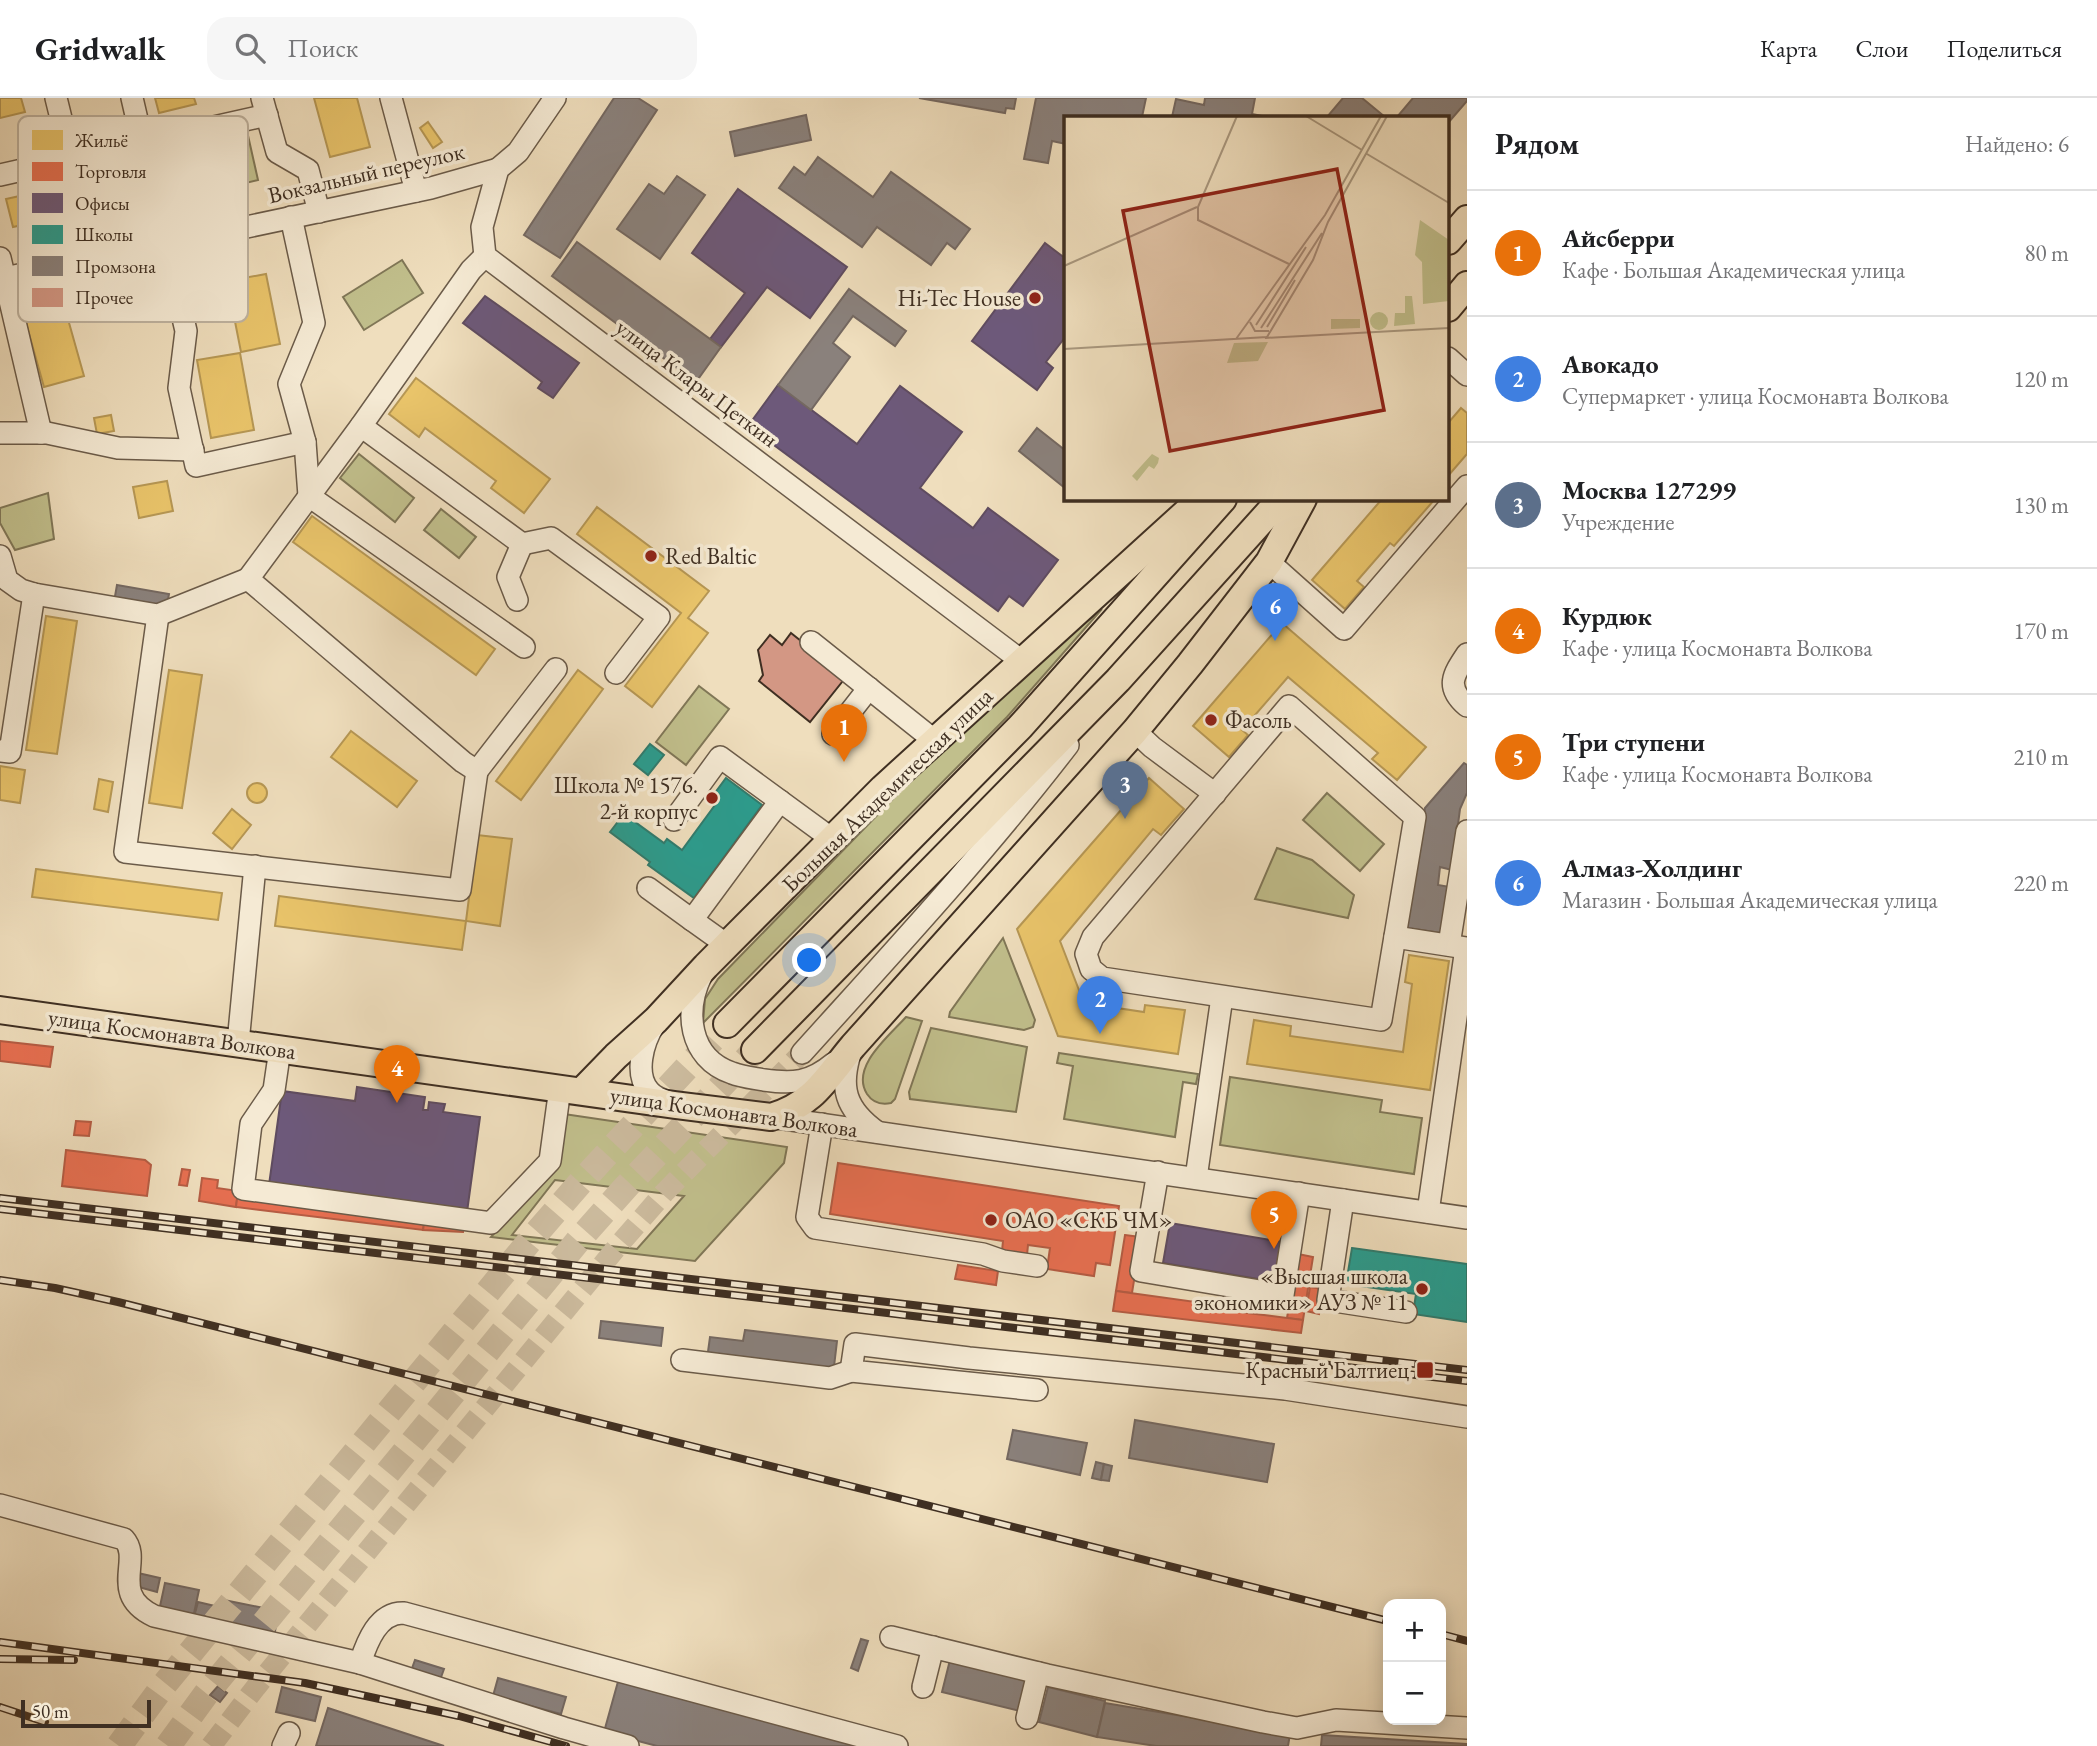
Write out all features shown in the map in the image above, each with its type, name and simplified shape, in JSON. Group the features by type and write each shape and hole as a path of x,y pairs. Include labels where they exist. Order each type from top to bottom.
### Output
{"main road":[{"path":"1450,239 1467,219"},
{"path":"1450,306 1467,285"},
{"name":"Большая Академическая улица","path":"571,1090 616,1056 656,1020 876,794 1200,500"},
{"path":"727,1024 1020,727 1222,500"},
{"path":"755,1050 1118,680 1280,500"},
{"path":"771,1117 797,1108 810,1098 853,1046 1135,731 1269,562 1303,500"},
{"path":"1145,649 1166,642 1179,650 1184,665 1178,678"},
{"name":"улица Космонавта Волкова","path":"0,1010 771,1117"}],"street":[{"path":"56,98 60,116"},
{"path":"132,98 136,116"},
{"path":"391,98 416,191"},
{"path":"0,556 7,580 22,590 158,615 248,579 471,270 485,256 482,227 498,169 518,152 555,98"},
{"path":"231,116 264,106 276,152 308,170 319,212"},
{"name":"Вокзальный переулок","path":"248,227 416,191 498,169"},
{"path":"0,175 18,171"},
{"path":"291,218 314,323 289,384 305,442 309,496"},
{"name":"улица Клары Цеткин","path":"485,256 1023,662"},
{"path":"2,272 41,433"},
{"path":"184,322 186,331 179,388 196,466 305,442"},
{"path":"1450,360 1467,375"},
{"path":"361,426 523,544 551,538 659,617 616,673"},
{"path":"0,433 41,433 118,448 192,450"},
{"path":"1269,562 1345,629 1467,486"},
{"path":"309,496 524,647"},
{"path":"517,600 508,577 523,544"},
{"path":"248,579 477,771"},
{"path":"0,751 10,752 34,594"},
{"path":"158,615 125,852 460,890 477,771 556,669"},
{"path":"811,642 935,741"},
{"path":"1467,654 1452,680 1454,691 1467,706"},
{"path":"802,1053 959,879 1032,792 1118,680"},
{"path":"832,734 869,688"},
{"path":"1289,706 1415,817 1395,937 1381,1020 1102,978 1091,969 1086,954 1093,937 1289,706"},
{"path":"1135,731 1215,794"},
{"path":"674,820 720,757 832,839"},
{"path":"692,920 780,801"},
{"path":"1448,945 1467,831"},
{"path":"237,1043 255,866"},
{"path":"648,888 727,945"},
{"path":"1395,937 1466,948 1460,1046 1428,1212"},
{"path":"706,966 691,1003 695,1035 701,1049 714,1063 730,1073 785,1083 807,1080 853,1046"},
{"path":"1196,1178 1222,997"},
{"path":"656,1020 646,1037 642,1059 644,1082 650,1092 659,1099 675,1105"},
{"path":"853,1046 846,1066 846,1094 851,1108 863,1122 877,1132"},
{"path":"280,1049 274,1090 251,1124 243,1189 491,1223 550,1161 571,1090"},
{"name":"улица Космонавта Волкова","path":"771,1117 1467,1218"},
{"path":"822,1124 807,1217 815,1228 984,1254 1003,1261 1037,1266"},
{"path":"1158,1172 1141,1271 1283,1295 1299,1193"},
{"path":"1343,1199 1328,1300 1406,1312"},
{"path":"851,1371 855,1344 1285,1389 1467,1417"},
{"path":"682,1360 830,1378 851,1371 1037,1390"},
{"path":"0,1505 124,1539 128,1542 131,1553 129,1587 135,1601 144,1611 154,1616 360,1663 628,1746"},
{"path":"360,1663 366,1645 382,1621 391,1614 404,1613 897,1746"},
{"path":"891,1637 1038,1673 1297,1728 1336,1720 1467,1728"},
{"path":"923,1687 933,1647"},
{"path":"1027,1717 1038,1673"}],"shaded area":[{"path":"248,135 258,180 248,182"},
{"path":"402,260 423,293 364,330 343,297"},
{"path":"359,454 414,498 395,522 340,478"},
{"path":"48,493 54,539 15,550 0,523 0,508"},
{"path":"441,509 476,537 459,558 424,530"},
{"path":"1102,609 1007,717 703,1023 705,999 718,979 959,731"},
{"path":"699,686 729,709 686,765 656,742"},
{"path":"1327,793 1384,844 1360,871 1303,820"},
{"path":"1277,848 1312,860 1354,895 1348,918 1255,899"},
{"path":"1003,938 1035,1020 1033,1027 1024,1030 949,1017 950,1012"},
{"path":"906,1017 922,1021 895,1099 891,1103 878,1103 867,1094 863,1084 867,1063"},
{"path":"931,1028 1027,1047 1016,1112 910,1099 909,1092"},
{"path":"1059,1053 1198,1074 1196,1084 1183,1082 1175,1137 1064,1119 1073,1066 1057,1063"},
{"path":"1230,1077 1382,1100 1380,1112 1422,1118 1414,1174 1220,1145"},
{"path":"564,1114 787,1147 784,1163 695,1261 491,1237 557,1161","holes":["555,1180 684,1196 637,1249 512,1235"]}],"building: Жильё":[{"path":"0,98 21,98 25,112 0,118"},
{"path":"155,98 194,98 196,104 159,113"},
{"path":"314,98 357,98 370,147 330,157"},
{"path":"428,122 442,142 433,148 420,128"},
{"path":"18,196 18,226 13,227 6,199"},
{"path":"266,274 280,344 241,352 235,322 248,322 248,277"},
{"path":"26,322 69,322 84,376 44,387"},
{"path":"240,353 254,430 211,438 197,360"},
{"path":"416,378 550,479 524,513 491,488 496,481 425,428 419,437 389,414"},
{"path":"1461,408 1467,413 1467,454 1450,474 1450,421"},
{"path":"111,415 114,431 97,434 94,418"},
{"path":"167,481 173,511 139,518 133,487"},
{"path":"1381,500 1434,500 1394,546 1390,543 1357,581 1364,587 1345,609 1312,580"},
{"path":"597,507 709,591 688,618 708,633 652,707 625,686 681,613 577,534"},
{"path":"312,516 495,649 476,675 293,542"},
{"path":"46,616 77,621 57,754 26,750"},
{"path":"1282,623 1426,747 1397,780 1372,759 1378,753 1288,677 1242,730 1248,735 1229,757 1193,726"},
{"path":"169,670 202,675 182,808 149,803"},
{"path":"578,670 603,689 521,800 496,781"},
{"path":"351,731 417,781 397,807 331,757"},
{"path":"0,766 25,770 20,803 0,800"},
{"path":"1149,778 1184,809 1161,835 1153,829 1060,941 1084,1003 1144,1012 1145,1005 1185,1010 1178,1054 1058,1036 1017,929"},
{"path":"99,779 113,782 108,812 94,809"},
{"path":"253,783 261,783 267,793 261,803 253,803 247,797 247,789"},
{"path":"232,809 251,825 232,849 213,833"},
{"path":"477,835 512,839 500,926 466,921"},
{"path":"36,869 222,893 218,920 32,897"},
{"path":"279,896 466,921 462,950 275,926"},
{"path":"1409,955 1449,961 1430,1090 1247,1064 1254,1020 1291,1026 1290,1036 1403,1052 1412,984 1405,982"}],"building: Торговля":[{"path":"0,1041 53,1047 50,1067 0,1061"},
{"path":"76,1121 91,1122 89,1136 74,1135"},
{"path":"66,1150 145,1160 151,1165 147,1196 62,1186"},
{"name":"ОАО «СКБ ЧМ»","path":"838,1163 1119,1206 1110,1265 1096,1263 1094,1276 1047,1269 1050,1248 1028,1245 1027,1255 1002,1251 1003,1241 830,1214"},
{"path":"182,1169 190,1170 187,1186 179,1185"},
{"path":"202,1178 218,1180 217,1188 238,1191 236,1207 199,1201"},
{"path":"238,1191 425,1218 423,1230 236,1207"},
{"path":"425,1218 464,1224 463,1232 423,1230"},
{"path":"1125,1235 1141,1237 1132,1293 1116,1291"},
{"path":"1298,1254 1313,1257 1303,1320 1287,1318"},
{"path":"958,1265 998,1271 996,1285 955,1279"},
{"path":"1310,1287 1323,1289 1319,1314 1306,1311"},
{"path":"1116,1291 1303,1320 1301,1333 1113,1311"}],"building: Офисы":[{"path":"738,189 847,267 810,318 767,287 721,347 710,339 745,293 692,253"},
{"name":"Hi-Tec House","path":"1045,243 1064,257 1064,339 1046,362 1053,368 1037,390 972,341"},
{"path":"485,296 579,363 553,398 538,388 542,382 463,323"},
{"path":"778,385 857,444 900,386 962,432 920,488 973,528 988,508 1058,560 1023,606 1009,596 998,611 748,426"},
{"path":"357,1087 425,1097 423,1110 428,1110 429,1102 445,1104 443,1112 480,1117 467,1212 269,1185 282,1091 355,1101"},
{"path":"1170,1223 1283,1242 1277,1282 1163,1263"}],"building: Школы":[{"path":"650,744 664,755 648,775 634,764"},
{"path":"726,778 762,805 694,898 648,865 650,862 610,832 624,814 664,843 667,839 682,850 715,805 709,801"},
{"name":"«Высшая школа экономики» АУЗ № 11","path":"1352,1248 1467,1264 1467,1322 1413,1314 1416,1294 1346,1284"}],"building: Промзона":[{"path":"614,98 638,98 657,110 560,258 524,235"},
{"path":"919,98 1016,98 1014,109 1006,108 1005,113"},
{"path":"1036,98 1146,98 1142,116 1064,116 1064,144 1052,141 1048,163 1024,159"},
{"path":"1205,98 1255,98 1252,114 1262,116 1172,116 1176,99 1204,105"},
{"path":"1343,98 1362,98 1384,116 1328,116"},
{"path":"1413,98 1467,98 1450,121 1450,116 1398,116"},
{"path":"806,115 811,140 735,156 730,132"},
{"path":"818,157 873,197 891,172 970,229 955,249 947,243 931,265 877,227 862,247 779,188 794,167 805,175"},
{"path":"677,176 705,195 660,259 617,229 649,184 664,194"},
{"path":"577,242 721,347 696,382 552,276"},
{"path":"849,289 906,331 895,346 853,316 833,343 850,357 811,410 778,385"},
{"path":"1037,428 1064,449 1064,487 1019,451"},
{"path":"117,585 169,594 166,610 114,602"},
{"path":"1464,763 1467,765 1467,793 1460,809 1452,870 1440,867 1438,885 1450,887 1442,933 1407,928 1425,808"},
{"path":"601,1321 663,1328 661,1346 599,1338"},
{"path":"745,1330 837,1341 833,1375 707,1359 710,1337 743,1341"},
{"path":"1135,1420 1274,1444 1267,1482 1129,1458"},
{"path":"1013,1430 1087,1443 1080,1475 1007,1459"},
{"path":"1096,1462 1104,1464 1101,1480 1092,1478"},
{"path":"1104,1464 1112,1466 1109,1481 1101,1480"},
{"path":"138,1573 160,1578 157,1592 135,1586"},
{"path":"165,1583 199,1590 193,1618 159,1611"},
{"path":"224,1600 279,1611 274,1636 219,1624"},
{"path":"198,1602 215,1606 211,1621 194,1617"},
{"path":"861,1639 868,1641 858,1671 851,1668"},
{"path":"415,1660 444,1669 440,1680 411,1671"},
{"path":"950,1660 1026,1678 1020,1711 942,1692"},
{"path":"498,1678 566,1697 561,1714 493,1696"},
{"path":"619,1678 872,1746 657,1746 604,1732"},
{"path":"218,1686 227,1693 220,1702 210,1695"},
{"path":"282,1687 321,1697 315,1721 276,1712"},
{"path":"1048,1687 1105,1701 1097,1737 1039,1722"},
{"path":"1105,1703 1290,1734 1288,1746 1156,1746 1097,1737"},
{"path":"328,1708 444,1746 316,1746"},
{"path":"1322,1735 1467,1744 1467,1746 1321,1746"}],"building: Прочее":[{"path":"791,633 846,677 810,722 759,681 763,675 758,650 770,635 782,645"}],"tunnel":[{"path":"119,1746 163,1686 533,1237 727,1024"},
{"path":"168,1746 206,1694 577,1242 755,1050"},
{"path":"211,1746 256,1687 617,1247 664,1193 802,1053"}],"railway":[{"path":"0,1198 1467,1370"},
{"path":"0,1209 1467,1381"},
{"path":"0,1280 55,1288 118,1302 1383,1620"},
{"path":"1446,1635 1467,1641"},
{"path":"0,1642 305,1683 459,1716 566,1746"},
{"path":"0,1659 74,1660"},
{"path":"0,1707 45,1722"}],"place":[{"name":"Hi-Tec House","path":"1035,298"},
{"name":"Red Baltic","path":"651,556"},
{"name":"Алмаз-Холдинг","path":"1275,641"},
{"name":"Фасоль","path":"1211,720"},
{"name":"Айсберри","path":"844,762"},
{"name":"Школа № 1576. 2-й корпус","path":"712,798"},
{"name":"Москва 127299","path":"1125,819"},
{"name":"Авокадо","path":"1100,1034"},
{"name":"Курдюк","path":"397,1103"},
{"name":"ОАО «СКБ ЧМ»","path":"991,1220"},
{"name":"Три ступени","path":"1274,1249"},
{"name":"«Высшая школа экономики» АУЗ № 11","path":"1422,1289"},
{"name":"Красный Балтиец","path":"1425,1370"}]}
